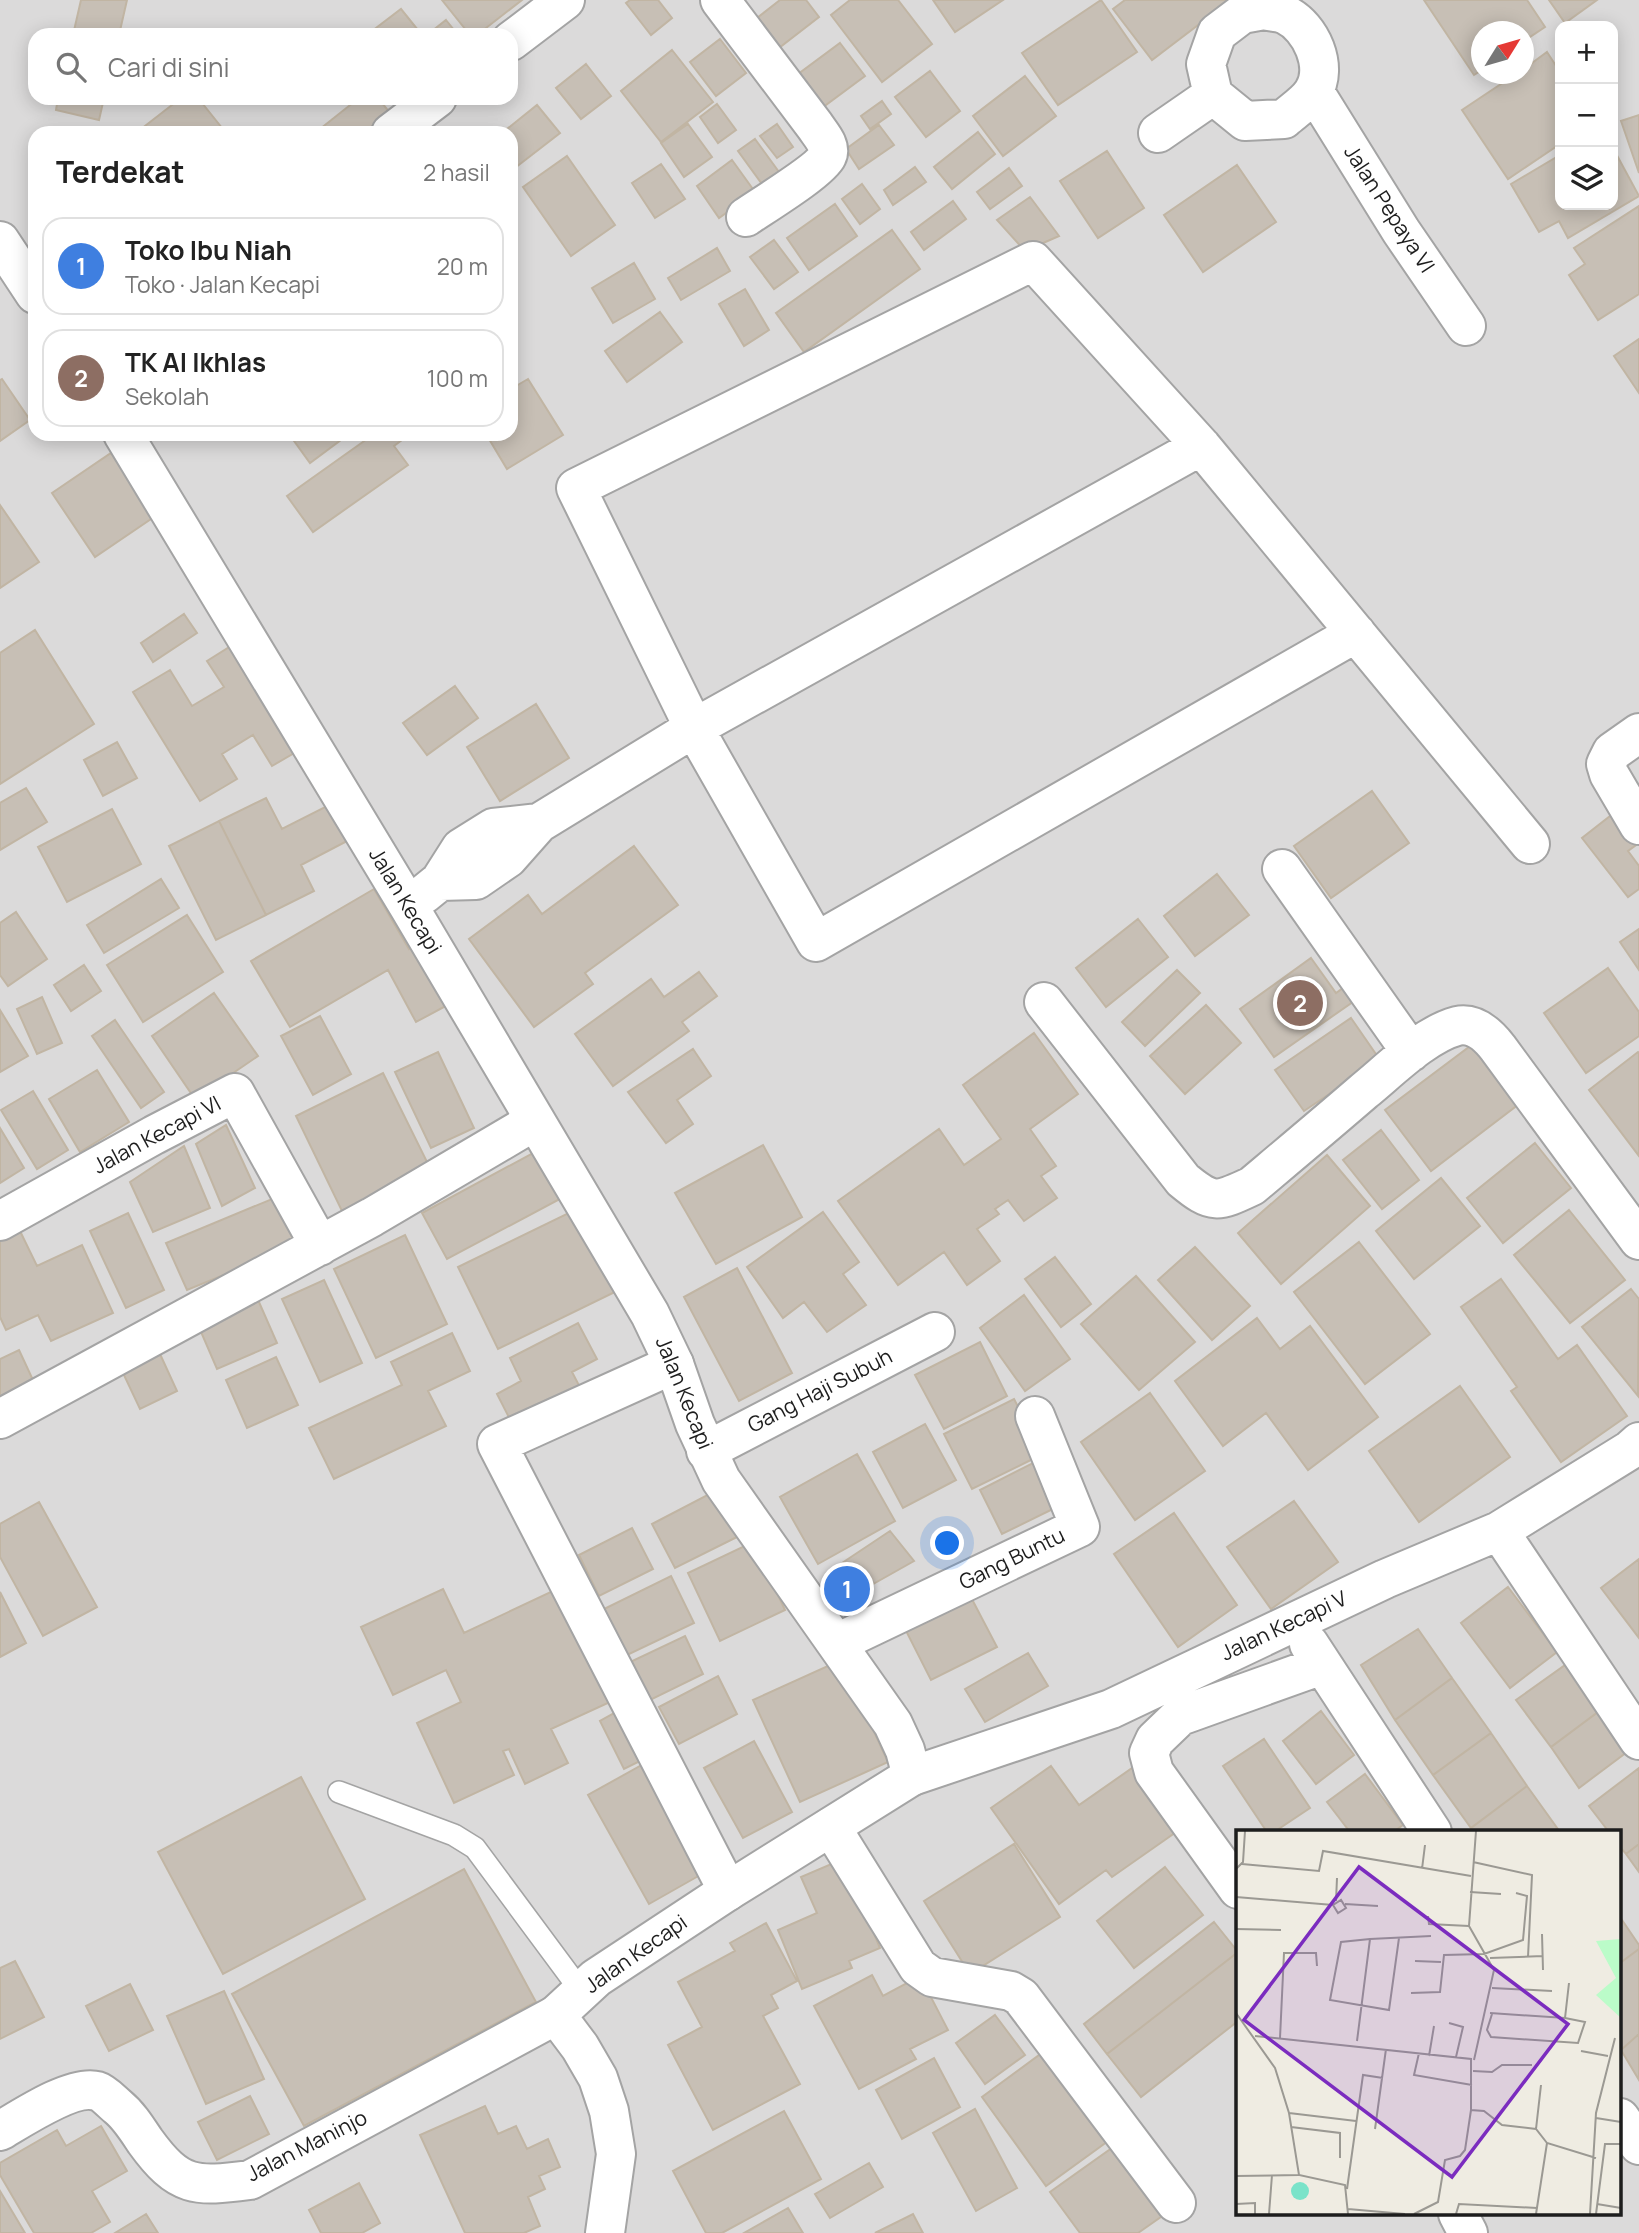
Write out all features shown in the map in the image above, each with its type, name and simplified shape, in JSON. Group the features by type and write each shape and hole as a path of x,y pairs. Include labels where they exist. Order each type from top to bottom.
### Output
{"street":[{"path":"518,36 565,0"},
{"path":"720,0 826,141 828,150 827,157 811,172 746,217"},
{"path":"1238,7 1264,10 1298,8 1304,29 1316,48 1319,70 1314,92 1284,119 1245,121 1213,95 1206,64 1217,33 1238,7"},
{"name":"Jalan Pepaya VI","path":"1314,92 1466,326"},
{"path":"1158,133 1213,95"},
{"path":"400,126 428,105"},
{"path":"0,241 28,283"},
{"path":"1356,633 816,942 694,728 576,488 1033,261 1201,446 1531,844"},
{"name":"Jalan Kecapi","path":"127,441 409,907 650,1314 674,1364 706,1451 721,1480 893,1724 905,1750 912,1776 728,1891 596,1978 568,2003"},
{"path":"409,907 440,881 476,880 508,858 539,822 694,728 1201,446"},
{"path":"1639,733 1612,752 1606,764 1609,774 1639,825"},
{"path":"1282,869 1411,1052"},
{"path":"1044,1002 1183,1180 1203,1197 1226,1198 1252,1186 1411,1052 1443,1032 1459,1026 1474,1027 1488,1035 1639,1240"},
{"name":"Jalan Kecapi VI","path":"0,1220 235,1093 320,1246"},
{"path":"0,1419 320,1246 535,1121"},
{"name":"Gang Haji Subuh","path":"706,1451 935,1332"},
{"path":"674,1364 497,1444 728,1891"},
{"name":"Gang Buntu","path":"837,1643 1080,1527 1035,1416"},
{"name":"Jalan Kecapi V","path":"912,1776 1111,1709 1385,1579 1499,1531 1639,1442"},
{"path":"1499,1531 1639,1740"},
{"path":"1294,1621 1431,1830"},
{"path":"1236,1886 1154,1772 1149,1753 1155,1740 1180,1716 1322,1665"},
{"path":"831,1827 918,1966 932,1977 1011,1991 1021,1997 1176,2203"},
{"path":"568,2003 580,2047 598,2078 610,2110 616,2154 605,2233"},
{"name":"Jalan Maninjo","path":"0,2130 78,2091 98,2091 125,2112 158,2159 178,2177 200,2185 250,2180 568,2003"},
{"path":"1622,2121 1639,2145"},
{"path":"1459,2216 1468,2233"}],"lane":[{"path":"339,1792 454,1835 475,1848 568,2003"}],"shaded area":[{"path":"0,0 1639,0 1639,2233 0,2233"}],"building":[{"path":"81,0 127,0 121,28 75,28"},
{"path":"442,0 522,0 486,28 464,28"},
{"path":"630,0 658,0 672,18 651,35 626,3"},
{"path":"780,0 806,0 819,17 775,51 752,22"},
{"path":"850,0 898,0 932,44 882,82 831,15"},
{"path":"933,0 1003,0 955,32"},
{"path":"1101,0 1137,52 1058,105 1022,53"},
{"path":"1125,0 1225,0 1227,3 1152,60 1113,9"},
{"path":"1424,0 1527,0 1545,27 1534,34 1534,21 1471,21 1471,70"},
{"path":"1549,0 1597,0 1568,21 1564,21"},
{"path":"401,9 416,28 376,28"},
{"path":"446,20 452,28 436,28"},
{"path":"720,39 746,73 716,96 690,62"},
{"path":"840,43 865,76 811,116 786,83"},
{"path":"672,50 713,102 661,142 621,91"},
{"path":"1547,52 1555,64 1555,147 1508,179 1462,110 1501,84 1534,84 1534,62"},
{"path":"586,64 611,96 581,119 556,88"},
{"path":"930,71 960,111 926,137 895,97"},
{"path":"1025,76 1056,116 1003,156 973,116"},
{"path":"882,101 891,114 870,129 861,116"},
{"path":"717,104 736,130 718,143 700,117"},
{"path":"57,105 102,105 99,120 56,110"},
{"path":"172,105 204,105 220,126 145,126"},
{"path":"350,105 384,105 395,119 386,126 324,126"},
{"path":"537,105 560,133 518,166 518,126 511,126"},
{"path":"1639,115 1639,173 1621,121"},
{"path":"688,124 712,157 684,177 661,143"},
{"path":"777,124 793,147 777,158 760,136"},
{"path":"879,125 894,145 859,169 846,149"},
{"path":"978,132 995,154 952,189 934,167"},
{"path":"755,139 779,172 762,184 738,151"},
{"path":"1107,151 1144,208 1098,238 1060,181"},
{"path":"567,156 615,225 571,256 523,187"},
{"path":"1618,157 1639,196 1618,208"},
{"path":"1555,158 1555,210 1615,210 1568,238 1559,221 1539,232 1511,184"},
{"path":"732,160 755,192 719,218 697,186"},
{"path":"661,164 685,199 655,218 632,183"},
{"path":"1237,165 1276,222 1203,272 1164,215"},
{"path":"915,167 926,182 893,205 884,190"},
{"path":"1009,168 1022,186 990,209 977,192"},
{"path":"862,184 880,209 860,224 842,199"},
{"path":"1030,197 1059,236 1025,251 997,220"},
{"path":"953,201 966,219 924,250 911,232"},
{"path":"835,204 857,236 809,270 787,238"},
{"path":"1639,206 1639,294 1598,320 1569,275 1585,264 1574,248"},
{"path":"892,230 920,269 804,352 776,313"},
{"path":"774,240 798,272 774,289 750,257"},
{"path":"717,248 730,271 681,300 668,278"},
{"path":"634,263 655,299 613,323 592,288"},
{"path":"745,289 769,330 744,346 719,304"},
{"path":"660,312 682,342 627,382 605,351"},
{"path":"1639,339 1639,393 1614,356"},
{"path":"2,379 28,417 28,421 0,441"},
{"path":"528,379 563,435 507,469 490,441 518,441 518,385"},
{"path":"294,441 340,441 310,463"},
{"path":"364,441 401,441 394,446 408,465 313,532 287,496"},
{"path":"111,453 154,517 95,557 52,493"},
{"path":"0,505 39,562 0,588"},
{"path":"184,614 197,633 153,662 141,643"},
{"path":"35,630 94,724 0,784 0,653"},
{"path":"231,646 296,752 272,766 253,735 222,754 237,779 200,801 133,692 170,670 192,706 224,687 207,661"},
{"path":"455,686 478,718 427,755 403,723"},
{"path":"536,704 569,758 500,801 467,747"},
{"path":"117,742 137,778 103,796 84,760"},
{"path":"26,788 47,822 0,850 0,803"},
{"path":"1372,791 1409,843 1331,898 1294,846"},
{"path":"266,798 282,829 331,804 349,840 301,865 314,891 266,915 219,821"},
{"path":"112,809 141,864 67,902 38,847"},
{"path":"1619,809 1639,843 1628,851 1639,866 1639,889 1628,897 1582,838"},
{"path":"219,821 266,915 216,940 169,846"},
{"path":"634,846 678,905 585,973 593,984 534,1027 469,939 528,895 542,914"},
{"path":"1217,874 1249,915 1195,956 1164,916"},
{"path":"161,879 179,908 104,953 87,925"},
{"path":"374,889 409,949 422,941 455,1001 416,1022 388,970 290,1027 251,961"},
{"path":"16,912 47,959 8,986 0,975 0,923"},
{"path":"187,915 223,972 143,1022 107,965"},
{"path":"1138,919 1168,957 1106,1007 1076,968"},
{"path":"1639,929 1639,970 1620,942"},
{"path":"1311,958 1336,993 1350,983 1360,997 1274,1057 1240,1009"},
{"path":"84,965 101,991 71,1011 54,985"},
{"path":"1608,968 1639,1012 1639,1036 1586,1073 1544,1013"},
{"path":"1177,970 1200,993 1145,1046 1122,1022"},
{"path":"699,972 717,996 682,1022 689,1031 613,1086 575,1034 651,979 664,997"},
{"path":"214,993 258,1056 195,1099 152,1036"},
{"path":"42,997 62,1043 37,1054 17,1009"},
{"path":"1206,1005 1241,1043 1185,1094 1150,1056"},
{"path":"0,1010 28,1056 0,1072"},
{"path":"320,1016 351,1074 313,1095 281,1036"},
{"path":"1351,1018 1380,1060 1304,1111 1275,1070"},
{"path":"115,1020 164,1092 141,1108 92,1036"},
{"path":"1034,1033 1078,1094 1030,1129 1056,1166 1041,1176 1057,1198 1024,1221 1008,1200 995,1209 999,1214 977,1229 1000,1261 967,1285 944,1252 898,1285 838,1201 939,1129 964,1165 1001,1139 963,1085"},
{"path":"1477,1041 1523,1101 1431,1171 1385,1110"},
{"path":"693,1049 711,1076 677,1100 693,1124 666,1143 628,1092"},
{"path":"438,1052 474,1128 431,1148 395,1072"},
{"path":"1639,1053 1639,1156 1589,1090"},
{"path":"97,1070 129,1122 80,1152 49,1099"},
{"path":"383,1073 430,1168 342,1211 296,1116"},
{"path":"33,1091 68,1150 37,1169 1,1110"},
{"path":"226,1125 255,1188 222,1206 196,1144"},
{"path":"0,1128 24,1168 0,1183"},
{"path":"1381,1130 1419,1180 1382,1209 1343,1160"},
{"path":"1535,1143 1571,1188 1503,1243 1467,1198"},
{"path":"763,1145 802,1217 716,1264 675,1193"},
{"path":"184,1146 210,1208 153,1232 130,1182"},
{"path":"546,1146 571,1193 447,1259 422,1213"},
{"path":"1327,1155 1370,1206 1281,1284 1238,1233"},
{"path":"1441,1178 1480,1226 1414,1279 1376,1231"},
{"path":"277,1197 297,1245 187,1290 166,1243"},
{"path":"581,1207 621,1289 498,1349 458,1267"},
{"path":"1569,1210 1625,1280 1570,1323 1514,1255"},
{"path":"823,1212 859,1262 843,1274 866,1305 827,1332 804,1302 783,1318 747,1267"},
{"path":"128,1213 164,1290 126,1308 90,1231"},
{"path":"19,1229 37,1266 82,1245 113,1313 51,1341 38,1315 6,1330 0,1317 0,1238"},
{"path":"405,1235 447,1324 376,1358 334,1269"},
{"path":"1359,1242 1430,1334 1365,1384 1294,1292"},
{"path":"1195,1247 1250,1306 1212,1340 1158,1280"},
{"path":"1055,1257 1091,1304 1061,1327 1025,1279"},
{"path":"737,1268 792,1373 739,1401 684,1297"},
{"path":"1136,1276 1195,1342 1139,1390 1081,1324"},
{"path":"1501,1279 1558,1359 1577,1345 1627,1416 1561,1462 1511,1391 1517,1387 1461,1307"},
{"path":"324,1280 362,1363 320,1382 282,1299"},
{"path":"1631,1289 1639,1299 1638,1396 1582,1327"},
{"path":"255,1293 277,1343 217,1369 195,1318"},
{"path":"1024,1295 1070,1359 1025,1391 980,1328"},
{"path":"1257,1318 1280,1349 1310,1326 1378,1417 1308,1470 1266,1413 1223,1446 1175,1381"},
{"path":"578,1323 597,1359 572,1372 584,1395 516,1431 497,1394 521,1381 510,1358"},
{"path":"452,1333 470,1371 428,1391 446,1426 334,1479 309,1428 402,1385 391,1362"},
{"path":"980,1342 1007,1396 944,1429 915,1375"},
{"path":"19,1350 39,1393 0,1411 0,1359"},
{"path":"160,1354 177,1391 140,1409 123,1373"},
{"path":"276,1357 298,1405 247,1428 226,1380"},
{"path":"1460,1386 1510,1457 1419,1522 1369,1451"},
{"path":"1150,1393 1205,1471 1135,1520 1081,1442"},
{"path":"1014,1399 1043,1454 972,1489 944,1434"},
{"path":"925,1424 956,1480 903,1508 873,1452"},
{"path":"857,1454 895,1521 818,1564 780,1497"},
{"path":"1039,1460 1061,1505 1002,1534 980,1490"},
{"path":"717,1490 741,1535 675,1568 652,1524"},
{"path":"1294,1501 1338,1562 1271,1609 1227,1547"},
{"path":"39,1502 97,1607 43,1636 0,1557 0,1524"},
{"path":"1174,1513 1237,1605 1178,1647 1114,1554"},
{"path":"632,1528 653,1569 599,1596 579,1555"},
{"path":"890,1531 914,1561 843,1601 827,1573"},
{"path":"753,1542 785,1610 720,1641 688,1573"},
{"path":"1639,1559 1639,1638 1601,1588"},
{"path":"671,1576 694,1623 623,1657 600,1611"},
{"path":"964,1584 997,1647 931,1680 899,1617"},
{"path":"1508,1587 1557,1652 1510,1688 1461,1623"},
{"path":"443,1589 464,1633 557,1589 610,1702 551,1729 568,1763 525,1784 509,1749 503,1751 514,1775 454,1803 417,1723 461,1702 446,1670 393,1695 361,1627"},
{"path":"0,1592 26,1643 0,1657"},
{"path":"1418,1629 1452,1678 1395,1720 1361,1665"},
{"path":"685,1636 703,1674 644,1703 626,1664"},
{"path":"1028,1653 1048,1686 985,1722 965,1689"},
{"path":"841,1660 888,1762 800,1802 753,1700"},
{"path":"1568,1663 1602,1709 1551,1747 1516,1700"},
{"path":"718,1676 737,1714 679,1744 659,1707"},
{"path":"1452,1678 1491,1733 1433,1775 1395,1720"},
{"path":"627,1706 652,1755 624,1769 600,1721"},
{"path":"1602,1709 1631,1749 1579,1788 1551,1747"},
{"path":"1321,1711 1354,1755 1316,1784 1283,1741"},
{"path":"1491,1733 1527,1786 1471,1828 1433,1775"},
{"path":"1264,1739 1310,1808 1277,1830 1266,1830 1223,1766"},
{"path":"754,1741 792,1812 743,1838 704,1768"},
{"path":"647,1762 709,1870 649,1904 588,1795"},
{"path":"1051,1766 1079,1805 1135,1766 1179,1830 1112,1877 1106,1870 1059,1904 991,1808"},
{"path":"1639,1768 1639,1844 1626,1854 1622,1849 1622,1830 1607,1830 1589,1806"},
{"path":"1365,1774 1403,1825 1396,1830 1348,1830 1327,1802"},
{"path":"301,1777 365,1899 223,1974 158,1852"},
{"path":"1527,1786 1559,1830 1472,1830 1471,1828"},
{"path":"1014,1844 1060,1917 970,1974 924,1901"},
{"path":"1639,1844 1639,1872 1626,1854"},
{"path":"843,1859 880,1948 849,1961 852,1968 802,1989 778,1930 817,1913 801,1877"},
{"path":"1165,1867 1203,1915 1134,1968 1097,1921"},
{"path":"464,1869 536,2002 304,2126 232,1994"},
{"path":"1622,1920 1639,1945 1639,1949 1622,1962"},
{"path":"1214,1922 1236,1950 1236,1954 1107,2054 1084,2024"},
{"path":"766,1923 797,1981 771,1995 778,2008 763,2016 800,2084 713,2130 668,2045 702,2027 678,1982 735,1951 730,1943"},
{"path":"1639,1949 1639,2034 1622,2049 1622,1962"},
{"path":"1236,1954 1236,2023 1141,2097 1107,2054"},
{"path":"15,1961 44,2017 0,2039 0,1968"},
{"path":"872,1975 883,1996 920,1976 948,2030 910,2049 916,2059 859,2089 814,2006"},
{"path":"130,1984 153,2030 109,2051 86,2006"},
{"path":"224,1991 264,2079 206,2104 167,2016"},
{"path":"995,2015 1025,2055 985,2084 956,2043"},
{"path":"1639,2034 1639,2080 1622,2052"},
{"path":"1050,2047 1115,2136 1046,2186 982,2097"},
{"path":"934,2058 960,2107 902,2139 876,2090"},
{"path":"250,2096 269,2134 217,2160 198,2122"},
{"path":"485,2106 498,2134 516,2126 527,2149 548,2139 560,2167 539,2176 545,2189 528,2197 540,2226 524,2233 465,2233 420,2135"},
{"path":"975,2109 1017,2188 976,2211 933,2133"},
{"path":"784,2111 821,2179 722,2233 706,2233 673,2171"},
{"path":"101,2126 127,2171 92,2191 110,2222 91,2233 34,2233 0,2175 0,2163 57,2130 66,2146"},
{"path":"1119,2143 1168,2212 1138,2233 1080,2233 1050,2192"},
{"path":"869,2163 883,2187 830,2218 815,2194"},
{"path":"359,2183 380,2223 362,2233 321,2233 309,2210"},
{"path":"0,2191 25,2233 0,2233"},
{"path":"788,2208 803,2233 744,2233"},
{"path":"146,2214 158,2233 115,2233"},
{"path":"913,2214 923,2233 875,2233"}],"place":[{"name":"TK Al Ikhlas","path":"1300,1003"},
{"name":"Toko Ibu Niah","path":"847,1589"}]}
